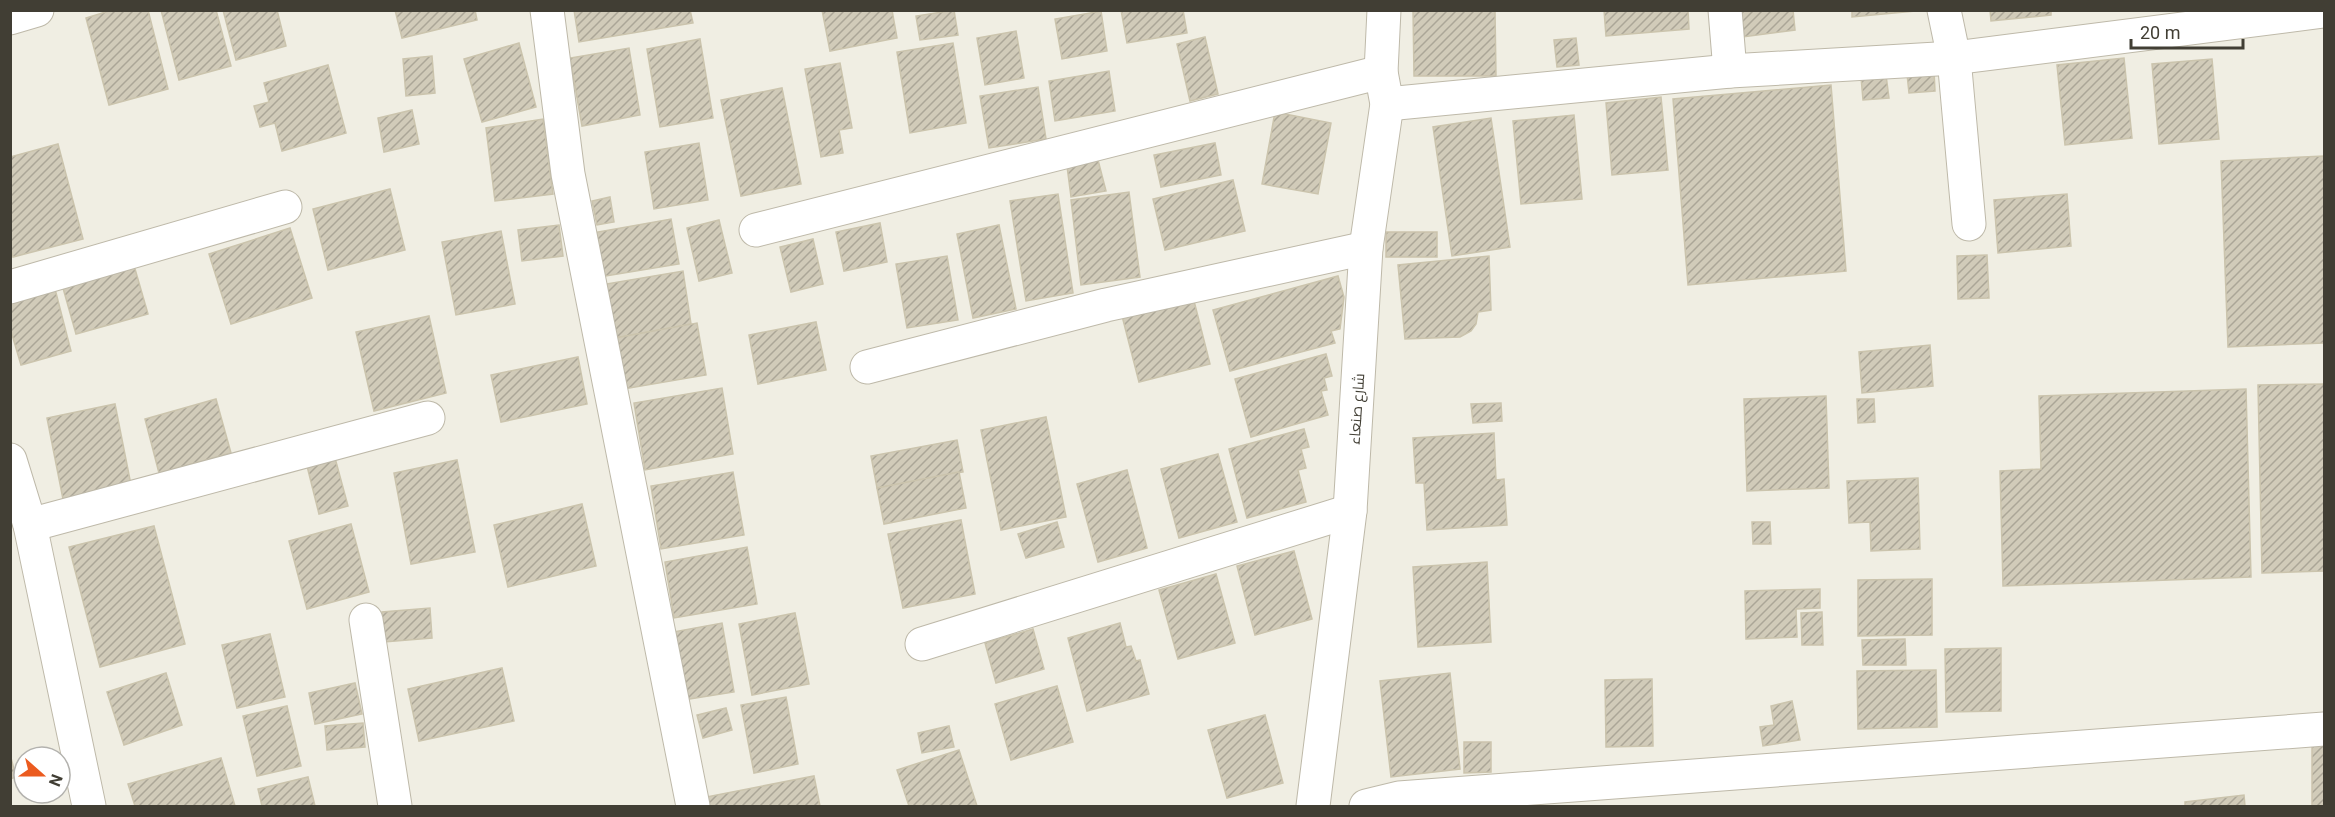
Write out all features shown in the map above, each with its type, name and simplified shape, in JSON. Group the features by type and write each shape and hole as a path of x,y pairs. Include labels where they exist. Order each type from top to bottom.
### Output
{"street":[{"path":"10,18 37,10"},
{"path":"547,10 568,174 693,807"},
{"name":"شارع صنعاء","path":"1313,807 1350,511 1366,248 1387,104 1381,72 1384,10"},
{"path":"1725,10 1730,71"},
{"path":"1944,10 1954,58 1969,224"},
{"path":"1387,104 1730,71 1954,58 2325,11"},
{"path":"756,230 1381,72"},
{"path":"10,287 285,207"},
{"path":"867,368 1106,304 1366,248"},
{"path":"30,525 428,418"},
{"path":"10,460 30,525 89,807"},
{"path":"922,644 1350,511"},
{"path":"366,620 395,807"},
{"path":"1366,807 1399,798 2325,729"}],"building":[{"path":"112,10 148,10 168,89 109,105 86,18"},
{"path":"161,10 216,10 231,66 179,80"},
{"path":"223,10 277,10 286,46 236,60"},
{"path":"395,10 475,10 477,20 402,38"},
{"path":"574,10 690,10 693,23 579,42"},
{"path":"822,10 892,10 897,38 830,51"},
{"path":"954,10 958,35 920,40 916,16"},
{"path":"1121,10 1183,10 1187,33 1127,43"},
{"path":"1413,10 1495,10 1496,76 1414,76"},
{"path":"1604,10 1688,10 1689,29 1606,36"},
{"path":"1732,10 1793,10 1795,30 1735,38"},
{"path":"1852,10 1915,10 1915,11 1852,17"},
{"path":"1990,10 2051,10 2051,15 1991,21"},
{"path":"1101,11 1107,51 1062,59 1055,19"},
{"path":"1016,31 1024,78 985,85 977,38"},
{"path":"1205,37 1218,94 1190,101 1177,44"},
{"path":"1576,38 1579,65 1557,67 1554,40"},
{"path":"700,39 713,118 660,127 647,49"},
{"path":"519,43 536,107 482,122 464,59"},
{"path":"953,43 966,123 910,133 897,52"},
{"path":"629,48 640,115 582,126 570,58"},
{"path":"432,56 435,93 406,96 403,59"},
{"path":"2124,58 2132,138 2065,145 2057,65"},
{"path":"2212,59 2219,139 2159,144 2152,64"},
{"path":"840,63 852,128 839,130 843,153 821,157 805,69"},
{"path":"328,65 346,133 282,151 275,123 260,127 254,106 269,102 264,83"},
{"path":"1109,71 1115,111 1055,121 1049,81"},
{"path":"1934,71 1935,91 1909,93 1907,74"},
{"path":"1886,75 1889,98 1863,100 1861,77"},
{"path":"1831,85 1846,271 1688,285 1673,99"},
{"path":"1038,87 1046,139 989,148 980,96"},
{"path":"782,88 801,184 741,196 721,100"},
{"path":"1661,97 1668,170 1612,175 1606,103"},
{"path":"412,110 419,144 384,152 378,118"},
{"path":"1275,112 1331,123 1318,194 1262,184"},
{"path":"1574,115 1582,199 1521,204 1513,121"},
{"path":"1491,118 1510,247 1452,256 1433,127"},
{"path":"543,119 553,194 495,201 486,128"},
{"path":"699,143 708,200 654,209 645,152"},
{"path":"1215,143 1221,175 1161,187 1154,155"},
{"path":"58,144 83,239 13,257 10,246 10,157"},
{"path":"2324,156 2324,343 2228,347 2221,161"},
{"path":"1098,160 1106,191 1071,197 1067,166"},
{"path":"1233,180 1245,231 1165,250 1153,199"},
{"path":"390,189 405,250 328,270 313,209"},
{"path":"1129,192 1140,277 1081,285 1071,200"},
{"path":"1058,194 1073,293 1026,301 1010,201"},
{"path":"2067,194 2071,246 1998,253 1994,200"},
{"path":"610,197 614,222 597,225 592,201"},
{"path":"671,219 679,264 600,277 592,233"},
{"path":"719,220 732,273 699,281 687,228"},
{"path":"880,223 887,262 844,271 836,232"},
{"path":"559,225 563,256 522,261 518,230"},
{"path":"999,225 1016,309 973,318 957,234"},
{"path":"290,228 312,298 231,324 209,254"},
{"path":"501,231 515,304 456,315 442,242"},
{"path":"1386,232 1437,232 1437,257 1386,257"},
{"path":"813,239 823,284 791,292 780,247"},
{"path":"1987,255 1989,298 1958,299 1957,256"},
{"path":"947,256 958,320 907,328 896,264"},
{"path":"1489,256 1491,310 1478,312 1476,324 1471,331 1460,337 1405,339 1398,265"},
{"path":"133,262 148,314 76,334 61,281"},
{"path":"683,271 691,324 615,338 606,284"},
{"path":"1338,276 1344,297 1340,329 1331,331 1335,343 1230,371 1213,310"},
{"path":"55,289 71,351 21,365 10,328 10,301"},
{"path":"1192,293 1210,364 1139,382 1121,312"},
{"path":"429,316 446,393 374,411 356,332"},
{"path":"816,322 826,370 758,384 749,335"},
{"path":"697,323 706,375 624,389 615,338"},
{"path":"1930,345 1933,386 1862,393 1859,352"},
{"path":"1326,354 1332,376 1324,378 1327,390 1321,391 1328,415 1251,437 1235,379"},
{"path":"578,357 587,404 501,422 491,375"},
{"path":"2324,384 2324,571 2262,573 2258,385"},
{"path":"722,388 733,454 645,470 634,403"},
{"path":"2246,389 2251,577 2003,586 2000,471 2041,469 2039,396"},
{"path":"1826,396 1829,488 1747,491 1744,399"},
{"path":"216,399 231,453 159,473 145,419"},
{"path":"1857,399 1874,399 1875,422 1858,423"},
{"path":"1501,403 1502,421 1473,423 1471,404"},
{"path":"115,404 131,485 63,499 47,418"},
{"path":"1046,417 1066,517 1001,530 981,430"},
{"path":"1304,429 1309,447 1301,449 1306,468 1298,470 1306,502 1247,518 1229,449"},
{"path":"1494,433 1496,480 1504,479 1507,525 1427,530 1424,483 1416,483 1413,438"},
{"path":"957,440 963,472 877,488 871,456"},
{"path":"1218,454 1237,522 1179,538 1161,469"},
{"path":"335,458 348,506 319,514 307,466"},
{"path":"457,460 475,552 411,564 394,473"},
{"path":"1127,470 1147,548 1098,562 1077,484"},
{"path":"733,472 744,535 661,549 651,486"},
{"path":"959,472 966,508 884,524 877,488"},
{"path":"1918,478 1920,549 1871,551 1870,522 1849,523 1847,481"},
{"path":"582,504 596,566 508,587 494,525"},
{"path":"961,520 975,594 903,608 888,534"},
{"path":"1057,522 1064,547 1026,558 1018,534"},
{"path":"1752,522 1770,522 1771,544 1753,544"},
{"path":"351,524 369,592 307,609 289,541"},
{"path":"154,526 185,644 100,667 69,547"},
{"path":"747,547 757,604 674,618 665,562"},
{"path":"1294,551 1312,619 1255,635 1237,566"},
{"path":"1487,562 1491,642 1418,647 1413,567"},
{"path":"1216,574 1235,643 1178,659 1159,590"},
{"path":"1932,579 1932,635 1858,636 1858,580"},
{"path":"1820,589 1820,608 1796,609 1797,637 1746,639 1745,591"},
{"path":"430,608 432,638 384,642 382,612"},
{"path":"1822,612 1823,645 1802,645 1801,613"},
{"path":"795,613 809,684 752,695 739,624"},
{"path":"722,623 734,692 684,700 673,632"},
{"path":"1120,623 1126,647 1131,646 1136,661 1140,660 1149,694 1087,711 1068,638"},
{"path":"1033,629 1044,669 996,683 985,643"},
{"path":"270,634 285,697 237,708 222,645"},
{"path":"1905,639 1906,665 1863,665 1862,640"},
{"path":"2001,648 2001,711 1946,712 1945,649"},
{"path":"502,668 514,721 419,741 408,689"},
{"path":"1936,670 1937,727 1858,729 1857,671"},
{"path":"166,673 182,725 124,745 107,692"},
{"path":"1450,673 1460,769 1391,777 1380,681"},
{"path":"1652,679 1653,746 1606,747 1605,680"},
{"path":"355,683 362,714 315,724 309,693"},
{"path":"1057,686 1073,742 1011,760 995,704"},
{"path":"786,697 798,764 754,773 741,705"},
{"path":"1792,701 1800,740 1763,746 1760,727 1774,725 1771,706"},
{"path":"287,706 301,766 257,776 243,716"},
{"path":"726,708 732,730 703,738 697,715"},
{"path":"1265,715 1283,783 1227,798 1208,730"},
{"path":"363,723 365,747 327,750 325,726"},
{"path":"949,726 954,747 922,753 918,733"},
{"path":"2324,735 2324,806 2312,806 2312,736"},
{"path":"1464,742 1491,742 1491,772 1464,773"},
{"path":"959,750 977,806 909,806 897,770"},
{"path":"10,754 12,778 10,779"},
{"path":"221,758 235,806 135,806 128,784"},
{"path":"814,776 820,806 702,806 701,798"},
{"path":"308,777 315,806 262,806 258,789"},
{"path":"2244,795 2245,806 2185,806 2185,802"}]}
